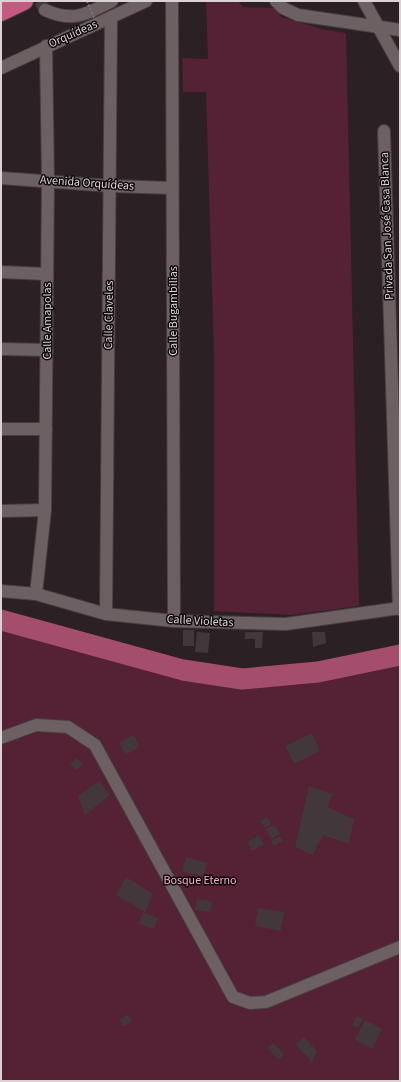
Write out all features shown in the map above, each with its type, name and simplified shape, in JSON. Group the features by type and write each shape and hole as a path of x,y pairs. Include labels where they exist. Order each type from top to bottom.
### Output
{"highway":[{"path":"1,12 24,1"}],"street":[{"path":"45,10 58,16 76,17 112,1"},
{"name":"Orquídeas","path":"1,68 146,1"},
{"name":"Calle Bugambilias","path":"172,1 174,621"},
{"path":"276,1 283,8 298,15 400,30"},
{"path":"364,1 376,26 400,66"},
{"name":"Calle Claveles","path":"106,614 111,17"},
{"name":"Calle Amapolas","path":"36,594 45,510 48,180 46,46"},
{"name":"Privada San José Casa Blanca","path":"384,131 400,608"},
{"name":"Avenida Orquídeas","path":"1,178 48,180 110,186 172,188"},
{"path":"1,272 47,274"},
{"path":"1,349 47,350"},
{"path":"1,429 46,429"},
{"path":"1,511 45,510"},
{"name":"Calle Violetas","path":"1,591 36,594 106,614 174,621 286,624 400,608"},
{"path":"1,738 36,725 68,727 95,745 233,997 250,1003 266,1002 400,947"}],"path":[{"path":"87,1 99,30"}],"green space":[{"path":"206,1 238,1 243,7 276,8 281,17 322,29 346,33 359,606 291,615 214,611 214,354 206,92 183,92 182,58 208,59"},
{"name":"Bosque Eterno","path":"1,620 183,670 242,679 318,672 400,655 400,1081 1,1081"}],"building":[{"path":"183,630 194,630 194,646 183,646"},
{"path":"197,632 210,633 208,653 195,652"},
{"path":"245,632 263,632 262,648 255,648 255,639 245,639"},
{"path":"312,632 325,632 326,643 313,647"},
{"path":"312,733 320,751 294,764 285,746"},
{"path":"133,735 140,746 126,755 119,743"},
{"path":"76,758 83,764 77,770 70,765"},
{"path":"99,781 110,795 85,815 78,796"},
{"path":"309,786 333,794 327,807 354,819 349,844 323,835 313,855 295,847"},
{"path":"267,817 271,824 265,828 260,821"},
{"path":"274,825 280,834 272,839 266,829"},
{"path":"258,835 264,844 252,851 247,842"},
{"path":"280,836 283,841 274,846 271,841"},
{"path":"186,857 207,863 204,877 182,871"},
{"path":"126,877 153,894 145,912 116,895"},
{"path":"197,899 212,901 210,912 195,910"},
{"path":"258,908 284,912 281,931 255,926"},
{"path":"143,912 158,918 154,929 139,924"},
{"path":"128,1014 132,1022 123,1027 120,1020"},
{"path":"357,1016 363,1019 358,1028 352,1025"},
{"path":"365,1020 382,1029 372,1049 355,1040"},
{"path":"304,1037 317,1051 312,1062 296,1045"},
{"path":"273,1043 284,1054 279,1060 267,1048"}],"waterway":[{"path":"1,620 183,670 242,679 318,672 400,655"}],"tunnel":[{"path":"40,1 45,10"}]}
